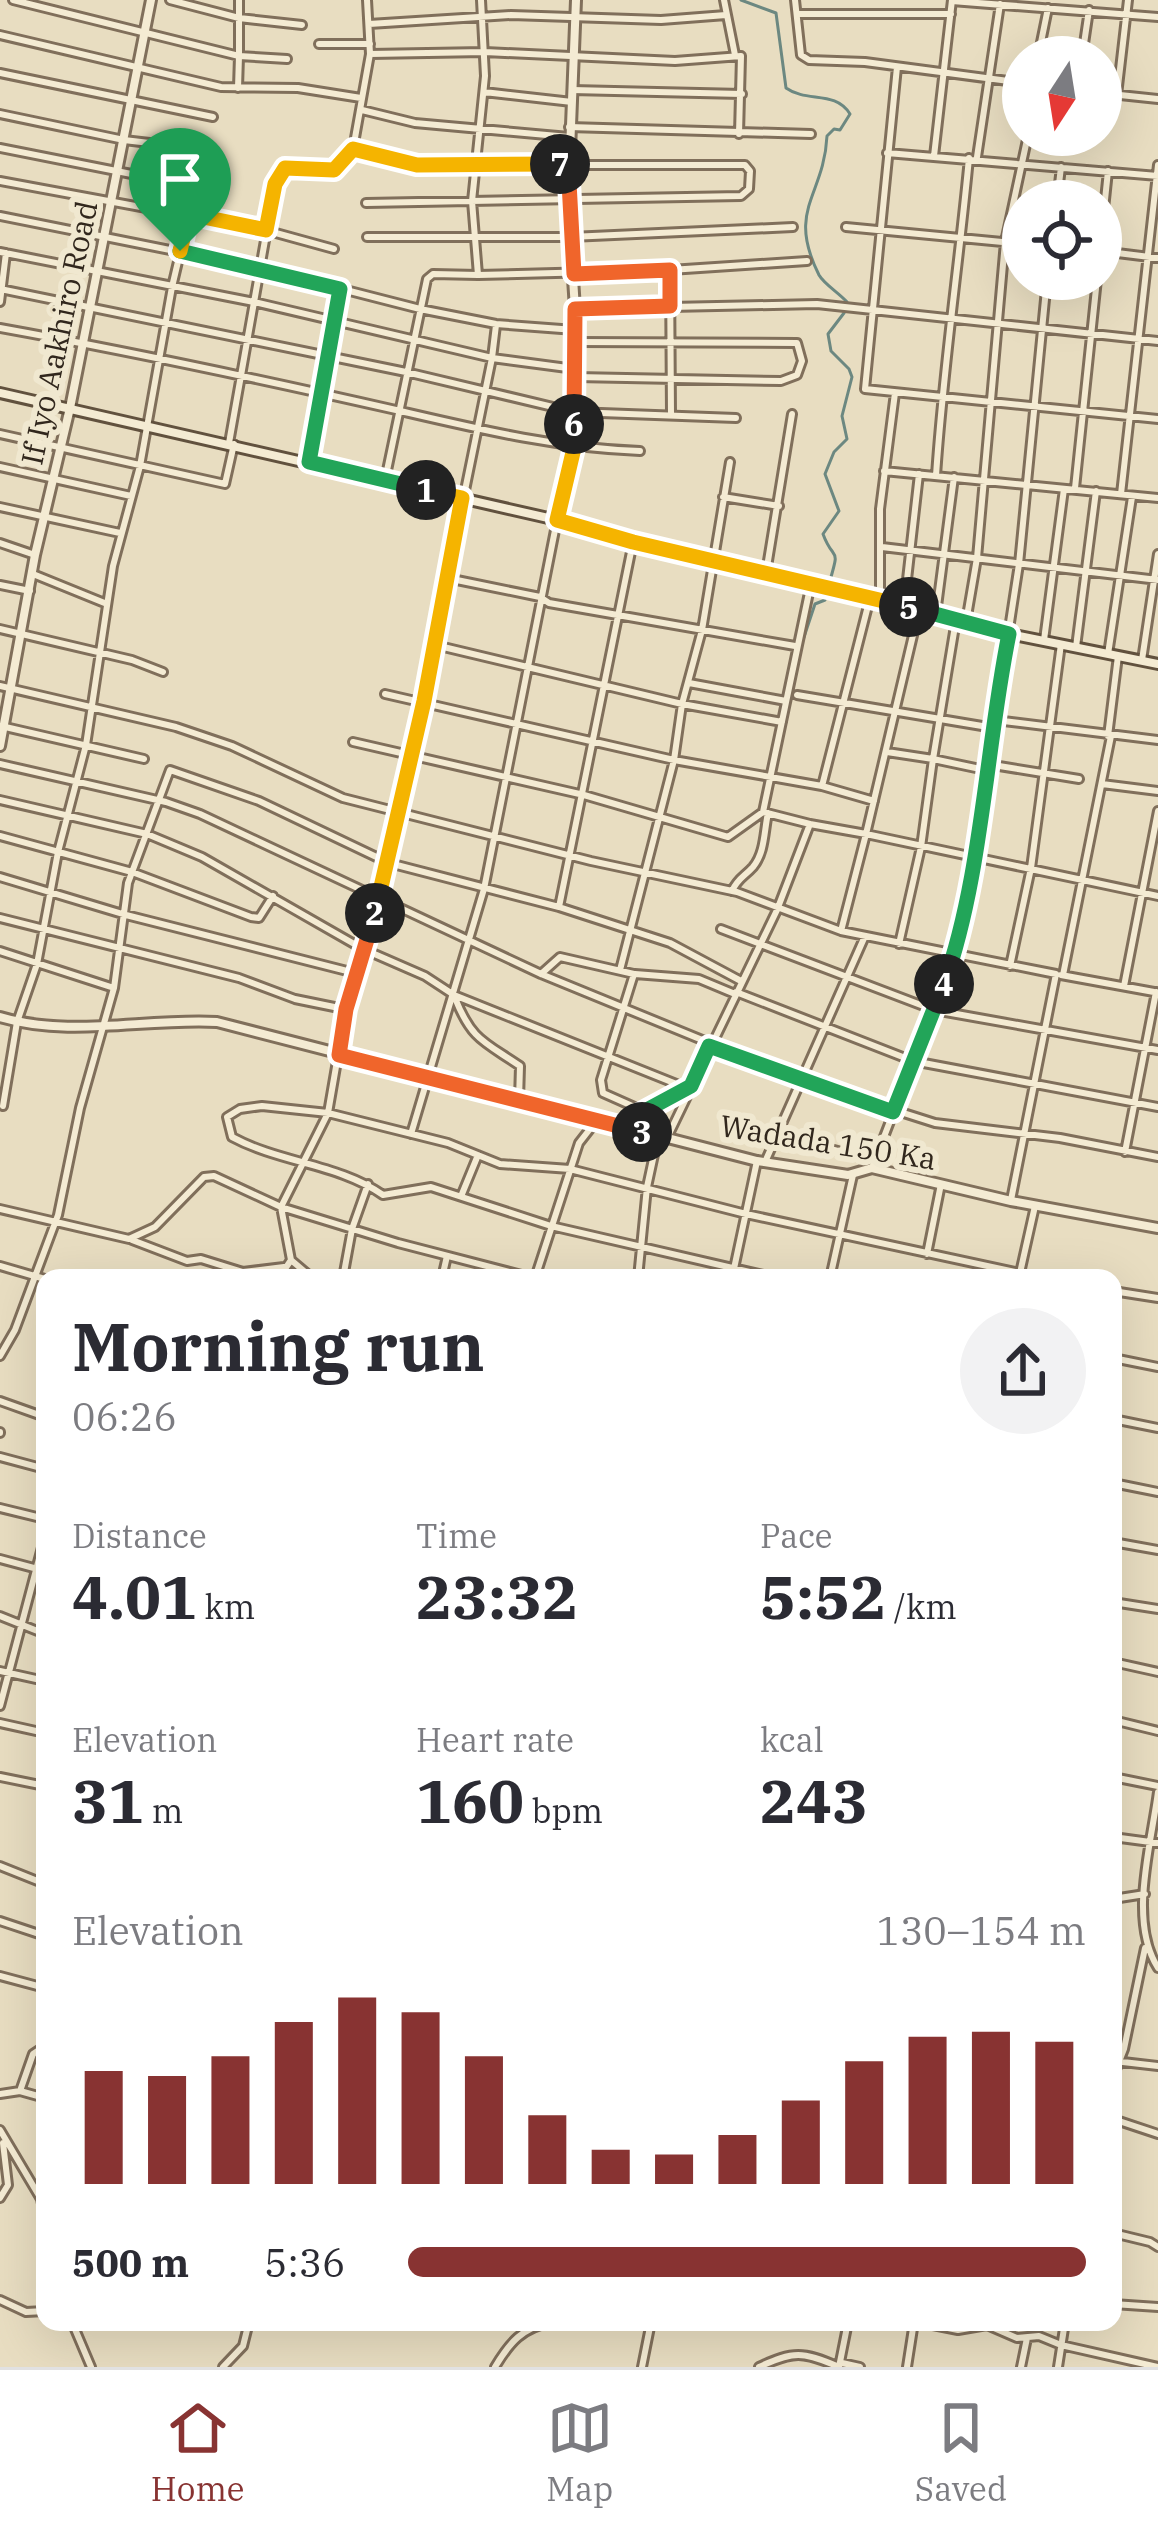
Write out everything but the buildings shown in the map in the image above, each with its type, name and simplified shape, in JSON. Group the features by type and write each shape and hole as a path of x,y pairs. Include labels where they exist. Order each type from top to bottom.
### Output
{"street":[{"path":"13,0 239,56 287,59"},
{"name":"If Iyo Aakhiro Road","path":"0,746 35,554 62,446 152,0"},
{"path":"170,0 239,18 302,25"},
{"path":"238,88 239,0"},
{"path":"0,434 225,484 275,184 285,168 334,170 353,149 370,54 367,0"},
{"path":"478,275 472,201 484,92 481,0"},
{"path":"411,1134 484,889 574,448 575,309 568,164 576,0"},
{"path":"724,0 735,55"},
{"path":"795,0 802,56 809,60 1002,81"},
{"path":"934,156 952,0 1077,4 1089,10 1158,17"},
{"path":"1122,54 1128,0"},
{"path":"936,476 941,395 962,238 1000,2"},
{"path":"1043,36 1048,6"},
{"path":"1085,36 1089,10"},
{"path":"797,14 951,14"},
{"path":"369,24 483,16 662,20 727,15"},
{"path":"0,35 221,88 298,88 362,98"},
{"path":"320,44 370,44"},
{"path":"370,54 485,52 675,61 741,56 739,134"},
{"path":"897,67 864,387 1158,419"},
{"path":"0,73 213,117"},
{"path":"572,90 742,94"},
{"path":"484,92 572,102"},
{"path":"1122,95 1158,99"},
{"path":"362,110 415,123 479,128 811,134"},
{"path":"0,114 124,140 193,148"},
{"path":"0,148 192,186"},
{"path":"353,149 417,165 745,165 750,171 749,189 741,196 366,203"},
{"path":"887,153 1157,176"},
{"path":"1020,180 1025,156"},
{"path":"1121,494 1158,165"},
{"path":"1060,180 1061,167"},
{"path":"1107,180 1108,171"},
{"path":"0,181 189,214 334,249"},
{"path":"1,1107 17,1022 37,964 58,852 86,745 120,533 140,466 189,214"},
{"path":"0,216 260,268 421,309 496,323 575,330"},
{"path":"846,226 1002,242"},
{"path":"368,238 570,237 793,227"},
{"path":"0,302 3,252 575,373 781,381 797,375 802,361 797,343 575,342"},
{"path":"1122,253 1158,258"},
{"path":"385,480 429,276 670,270 807,260"},
{"path":"670,270 671,414"},
{"path":"899,944 921,847 939,718 977,558 1002,272"},
{"path":"0,289 406,372 574,412 736,418"},
{"path":"309,462 340,289"},
{"path":"776,1134 873,1164 954,955 1019,564 1044,300"},
{"path":"1075,488 1094,300"},
{"path":"575,309 818,304 1158,341"},
{"path":"284,1269 281,1207 328,1112 346,1009 389,863 496,323"},
{"path":"0,328 242,376 476,430 574,448 640,451"},
{"path":"0,393 557,520 1009,634 1158,664"},
{"path":"821,786 875,600 895,393"},
{"path":"766,573 792,414"},
{"path":"620,970 674,760 730,462"},
{"path":"0,467 131,496"},
{"path":"884,471 1158,498"},
{"path":"904,606 919,474"},
{"path":"936,614 954,477"},
{"path":"1044,640 1064,488"},
{"path":"1076,647 1096,491"},
{"path":"1010,1202 1101,784 1132,495"},
{"path":"723,497 779,506"},
{"path":"0,507 120,533"},
{"path":"560,907 633,542"},
{"path":"0,543 35,554"},
{"path":"882,547 1156,580"},
{"path":"1142,660 1158,554"},
{"path":"32,574 107,604"},
{"path":"447,578 540,597 549,603 795,646"},
{"path":"732,891 763,847 795,646 811,583"},
{"path":"0,585 30,590"},
{"path":"841,931 919,610"},
{"path":"0,629 132,660 163,673"},
{"path":"1010,966 1031,868 1061,644"},
{"path":"435,645 682,704 782,722"},
{"path":"688,683 786,701"},
{"path":"0,686 176,727 232,746 343,798 732,891 841,931 1157,992 1125,1153"},
{"path":"386,694 874,801"},
{"path":"796,695 939,718 1158,740"},
{"path":"2,726 144,759"},
{"path":"353,742 584,795 728,837 765,812 1158,896"},
{"path":"887,752 1079,779"},
{"path":"0,764 156,800 223,823 622,1009 709,1046 893,1112 935,1123 1025,1133 1158,1157"},
{"path":"37,1269 56,1221 80,1108 106,1026 131,872 166,774 175,769 259,801 389,863 560,907 670,943 741,982"},
{"path":"1101,784 1158,791"},
{"path":"0,800 147,834 202,856 363,949 454,994 687,1087"},
{"path":"1124,986 1158,811"},
{"path":"639,1269 657,1136 709,1046 777,910 810,824"},
{"path":"0,836 131,872 259,918 273,896"},
{"path":"0,877 355,973"},
{"path":"0,918 239,979 296,1000 346,1009"},
{"path":"721,929 934,1010 1158,1050"},
{"path":"734,1268 761,1161 865,936"},
{"path":"0,951 114,988"},
{"path":"541,974 560,957 634,974 699,979 913,1061 1158,1107"},
{"path":"634,974 606,1056 603,1093 641,1113 657,1136"},
{"path":"454,994 466,1027 520,1066 519,1100"},
{"name":"Wadada 150 Ka","path":"0,1017 60,1028 217,1022 761,1161 853,1175 873,1164 1010,1202 1158,1228"},
{"path":"641,1113 687,1087"},
{"path":"738,1269 551,1226 461,1194 422,1186 383,1196 368,1184 258,1151 232,1137 230,1112 262,1106 328,1112 500,1164 570,1169 746,1214 998,1269"},
{"path":"537,1269 579,1143 597,1120"},
{"path":"461,1194 478,1155"},
{"path":"832,1269 853,1175"},
{"path":"129,1239 155,1227 204,1177 214,1177 281,1207 498,1269"},
{"path":"345,1269 368,1184"},
{"path":"927,1253 941,1184"},
{"path":"1026,1269 1035,1206"},
{"path":"0,1209 129,1239 187,1261 201,1259 233,1269"},
{"path":"444,1269 447,1256"},
{"path":"258,1269 287,1263 298,1269"},
{"path":"0,1266 34,1276"},
{"path":"0,1356 15,1330 36,1271"},
{"path":"1122,1295 1158,1298"},
{"path":"1122,1360 1158,1367"},
{"path":"0,1401 36,1414"},
{"path":"1122,1421 1158,1428"},
{"path":"0,1457 36,1467"},
{"path":"1122,1485 1158,1492"},
{"path":"0,1508 36,1517"},
{"path":"1122,1544 1158,1550"},
{"path":"0,1559 34,1568"},
{"path":"0,1706 4,1672 22,1624 36,1562"},
{"path":"1122,1603 1158,1609"},
{"path":"0,1616 36,1630"},
{"path":"1122,1664 1158,1672"},
{"path":"4,1672 36,1679"},
{"path":"1122,1722 1158,1731"},
{"path":"0,1723 36,1730"},
{"path":"0,1777 36,1784"},
{"path":"1122,1780 1158,1789 1155,1842 1144,1894 1145,1948 1122,2051"},
{"path":"1122,1838 1155,1842"},
{"path":"0,1866 36,1880"},
{"path":"1122,1898 1144,1894"},
{"path":"0,1922 36,1933"},
{"path":"1145,1948 1158,1968"},
{"path":"0,1976 36,1986"},
{"path":"20,2091 36,2052"},
{"path":"1122,2062 1158,2066"},
{"path":"0,2094 20,2091 36,2095"},
{"path":"1122,2122 1158,2134"},
{"path":"2,2135 36,2187"},
{"path":"0,2198 8,2185 2,2135"},
{"path":"1122,2235 1158,2247"},
{"path":"0,2300 36,2311"},
{"path":"1122,2305 1158,2307"},
{"path":"76,2331 91,2367"},
{"path":"223,2367 243,2346 247,2331"},
{"path":"495,2367 512,2340 526,2331"},
{"path":"642,2367 649,2331"},
{"path":"759,2367 784,2354 799,2354 839,2367 847,2331"},
{"path":"907,2367 914,2331"},
{"path":"1000,2331 1010,2336 1039,2336 1157,2366"},
{"path":"1058,2367 1064,2331"},
{"path":"1021,2367 1027,2338"},
{"path":"842,2363 860,2367"}],"waterway":[{"path":"741,0 776,13 786,88 837,102 850,114 840,130 827,136 806,218 810,253 819,275 847,302 828,334 831,351 852,377 842,416 847,439 834,452 825,474 839,511 823,534 835,558 829,584"},
{"path":"778,757 802,643 815,604 825,600 827,591"}],"route":[{"path":"353,149 417,165 568,164 574,274 670,270 670,306 575,309 574,448 557,520 1009,634 954,955 893,1112 709,1046 691,1086 641,1113 647,1134 339,1055 346,1009 389,863 462,498 309,462 340,289 180,251 189,214 266,230 275,184 285,168 334,170 353,149"}]}
